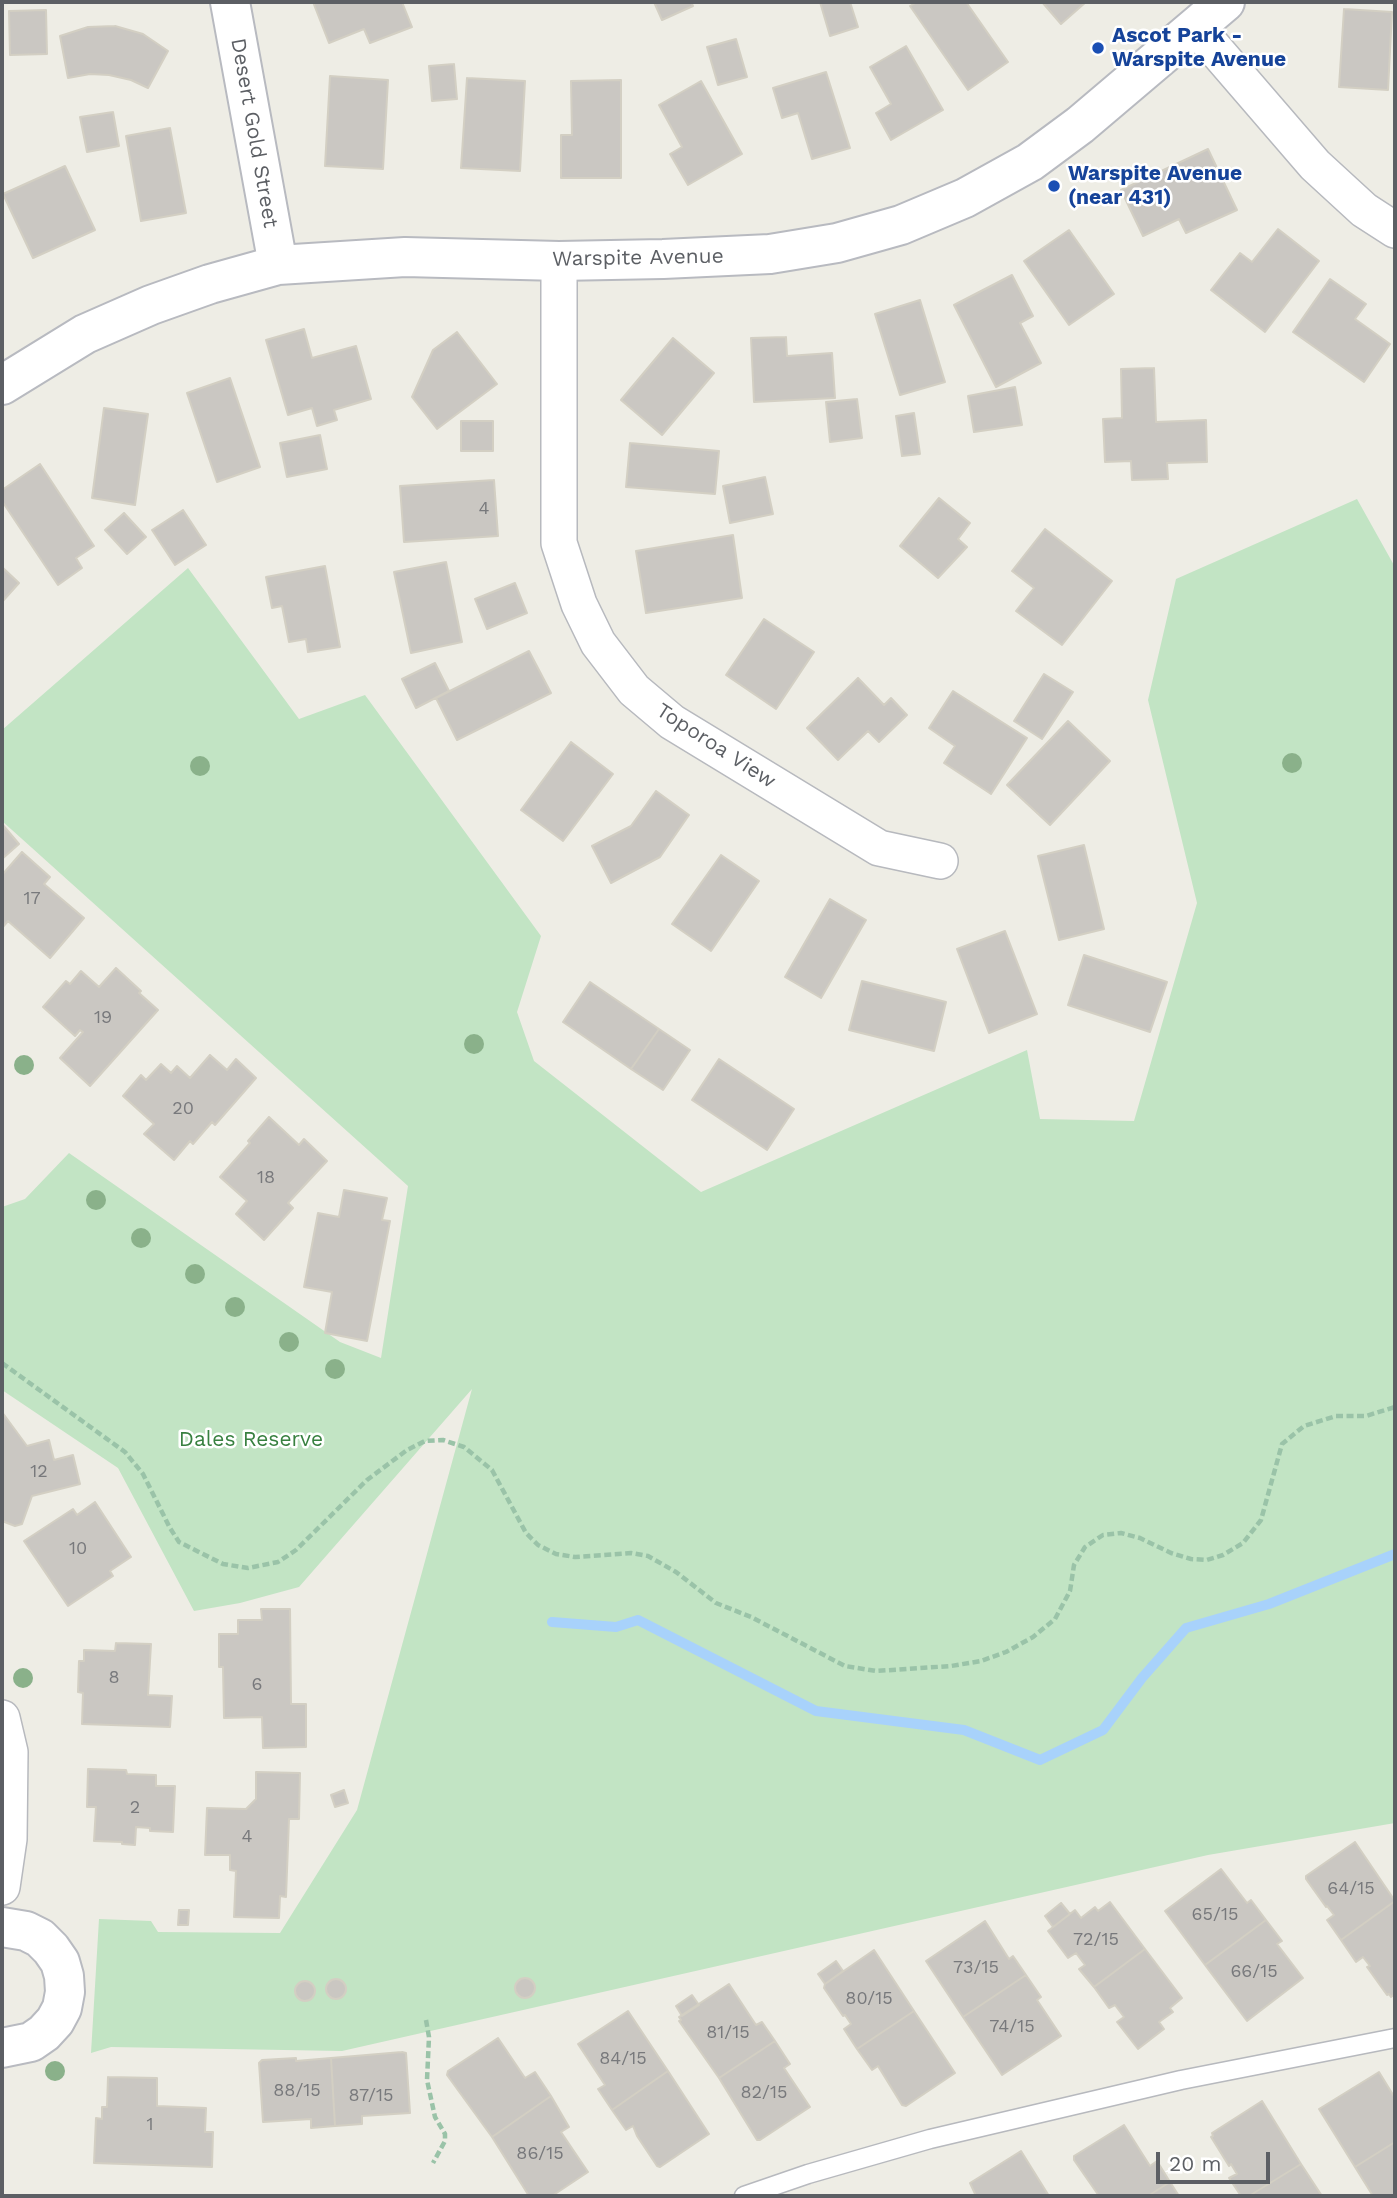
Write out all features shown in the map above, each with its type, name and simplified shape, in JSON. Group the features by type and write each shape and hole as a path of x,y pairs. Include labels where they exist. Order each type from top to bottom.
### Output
{"main road":[{"name":"Desert Gold Street","path":"230,2 278,265"},
{"name":"Warspite Avenue","path":"2,385 85,334 210,284 278,265 405,257 559,261 769,254 837,243 901,225 965,198 1030,162 1080,125 1225,2"},
{"path":"2,1927 26,1931 40,1938 51,1949 60,1962 65,1992 62,2008 44,2033 31,2042 2,2048"}],"street":[{"path":"1196,27 1315,165 1363,210 1395,230"},
{"name":"Toporoa View","path":"559,261 559,543 579,604 598,643 634,690 672,722 879,848 940,861"},
{"path":"2,1718 10,1752 9,1839 2,1887"}],"lane":[{"path":"744,2196 929,2139 1181,2080 1395,2038"}],"path":[{"path":"2,1363 125,1452 143,1474 179,1542 223,1563 248,1568 278,1562 296,1550 367,1480 407,1450 425,1441 443,1440 464,1447 492,1470 526,1533 538,1545 556,1554 576,1557 631,1553 648,1556 676,1572 716,1603 751,1617 845,1666 876,1671 951,1667 981,1661 1006,1653 1033,1637 1055,1619 1070,1591 1074,1565 1085,1547 1103,1535 1121,1533 1140,1538 1191,1559 1208,1560 1223,1555 1243,1543 1261,1520 1282,1444 1304,1426 1336,1416 1366,1416 1395,1406"},
{"path":"426,2020 429,2037 427,2080 435,2117 445,2134 445,2141 433,2163"}],"green space":[{"name":"Dales Reserve","path":"1357,499 1395,567 1395,1823 1208,1855 342,2051 111,2047 91,2053 99,1919 151,1921 158,1932 280,1933 357,1810 472,1389 299,1587 240,1603 194,1611 118,1468 2,1390 2,1207 25,1199 69,1153 340,1342 381,1358 408,1186 2,821 2,730 188,568 299,719 365,695 541,936 517,1012 534,1061 701,1192 1027,1050 1040,1119 1134,1121 1197,903 1148,700 1176,579"}],"building":[{"path":"313,2 402,2 412,27 370,43 364,29 329,43"},
{"path":"654,2 691,2 693,6 662,20"},
{"path":"820,2 850,2 858,27 830,36"},
{"path":"917,2 966,2 1008,62 968,90 910,6"},
{"path":"1042,2 1086,2 1061,24"},
{"path":"1344,9 1392,12 1388,90 1339,87"},
{"path":"46,10 47,54 10,55 9,11"},
{"path":"115,26 143,34 168,51 148,88 131,80 109,75 90,74 68,78 60,36 88,27"},
{"path":"736,39 747,77 718,85 707,47"},
{"path":"906,46 943,110 891,140 876,113 891,104 870,67"},
{"path":"454,64 457,99 432,101 429,66"},
{"path":"826,72 850,148 812,159 798,113 782,118 773,88"},
{"path":"330,76 388,80 383,169 325,166"},
{"path":"467,78 525,81 520,171 461,168"},
{"path":"621,80 621,178 561,178 561,135 572,135 571,81"},
{"path":"701,81 742,154 688,185 670,154 682,147 659,105"},
{"path":"113,112 119,146 87,152 80,117"},
{"path":"170,128 186,213 141,221 126,136"},
{"path":"1208,149 1237,210 1186,233 1179,219 1143,236 1121,190"},
{"path":"65,166 95,230 33,258 3,194"},
{"path":"1278,229 1319,261 1265,332 1211,290 1240,253 1252,262"},
{"path":"1069,230 1114,294 1069,325 1024,261"},
{"path":"1012,275 1033,316 1020,323 1041,363 996,387 954,305"},
{"path":"1330,279 1366,304 1355,319 1390,344 1364,382 1293,332"},
{"path":"920,300 945,382 900,395 875,314"},
{"path":"304,329 312,358 356,346 371,399 334,410 337,420 317,426 312,408 288,415 266,340"},
{"path":"457,332 497,384 437,429 412,397 433,350"},
{"path":"786,337 787,356 832,353 835,398 754,402 751,338"},
{"path":"673,338 714,373 662,435 621,400"},
{"path":"1154,368 1156,422 1206,420 1207,462 1167,463 1168,479 1132,480 1131,461 1105,462 1103,419 1122,418 1121,369"},
{"path":"230,378 260,467 217,482 187,393"},
{"path":"1015,387 1022,425 974,432 968,396"},
{"path":"857,399 862,438 830,442 826,402"},
{"path":"104,408 148,414 135,505 92,498"},
{"path":"914,413 920,454 902,456 896,416"},
{"path":"461,421 493,421 493,451 461,451"},
{"path":"320,435 327,469 287,477 280,443"},
{"path":"630,443 719,451 715,494 626,487"},
{"path":"40,464 94,546 76,558 82,568 58,585 2,501 2,490"},
{"path":"765,477 773,514 730,523 723,486"},
{"path":"494,480 498,536 404,542 400,486"},
{"path":"939,498 970,523 958,539 967,547 938,578 900,546"},
{"path":"183,510 206,545 175,565 152,530"},
{"path":"124,513 146,537 127,554 105,530"},
{"path":"1045,529 1112,581 1062,645 1016,611 1034,588 1012,571"},
{"path":"733,535 742,598 646,613 636,551"},
{"path":"446,562 462,642 411,653 394,572"},
{"path":"325,566 340,647 308,652 306,639 289,642 282,606 272,608 266,577"},
{"path":"2,567 19,583 2,602"},
{"path":"515,583 527,613 487,629 475,599"},
{"path":"764,619 814,652 776,709 726,675"},
{"path":"529,651 551,693 457,740 436,698"},
{"path":"435,663 449,691 416,708 402,679"},
{"path":"1044,674 1073,692 1042,739 1014,721"},
{"path":"858,678 884,705 891,698 907,715 879,742 868,731 838,760 807,728"},
{"path":"953,691 1027,738 991,794 944,763 955,746 929,728"},
{"path":"1068,721 1110,761 1050,825 1007,785"},
{"path":"571,742 613,774 563,841 521,810"},
{"path":"656,791 689,815 660,857 611,883 592,846 631,826"},
{"path":"2,824 19,844 2,859"},
{"path":"1084,845 1104,929 1059,940 1038,856"},
{"path":"22,852 50,877 44,884 84,918 50,958 8,921 2,928 2,875"},
{"path":"721,855 759,881 711,951 672,924"},
{"path":"830,899 866,920 821,998 785,977"},
{"path":"1005,931 1037,1014 989,1033 957,949"},
{"path":"1084,955 1167,982 1150,1032 1068,1005"},
{"path":"116,968 158,1010 90,1086 60,1058 83,1032 80,1030 75,1036 43,1007 66,981 70,984 81,971 99,987"},
{"path":"862,981 946,1002 934,1051 849,1030"},
{"path":"590,982 659,1029 631,1069 563,1022"},
{"path":"659,1029 690,1050 663,1090 631,1069"},
{"path":"210,1055 227,1070 236,1059 256,1078 215,1125 212,1122 193,1144 190,1141 174,1160 144,1134 154,1124 123,1096 141,1075 146,1080 161,1064 171,1073 177,1066 190,1078"},
{"path":"719,1059 794,1109 767,1150 692,1100"},
{"path":"269,1117 299,1145 304,1139 327,1161 288,1203 293,1208 264,1240 236,1214 247,1201 220,1177"},
{"path":"344,1190 387,1198 382,1220 390,1221 367,1341 325,1333 332,1292 304,1287 318,1213 339,1217"},
{"path":"2,1412 27,1446 49,1440 54,1460 73,1455 80,1484 32,1496 22,1524 15,1526 2,1521"},
{"path":"95,1502 131,1557 110,1571 113,1576 68,1606 24,1541 73,1509 77,1515"},
{"path":"261,1609 290,1609 291,1704 306,1704 306,1747 263,1748 262,1717 224,1718 219,1634 238,1634 238,1620 262,1620"},
{"path":"116,1643 151,1644 148,1695 172,1696 170,1727 82,1724 83,1693 78,1692 79,1661 84,1661 84,1650 115,1651"},
{"path":"88,1769 126,1770 127,1774 156,1775 156,1786 175,1786 173,1832 136,1827 135,1845 94,1841 96,1807 87,1807"},
{"path":"256,1772 300,1773 299,1819 289,1819 286,1897 280,1896 279,1918 234,1917 236,1871 230,1870 230,1855 205,1855 207,1808 246,1809 256,1799"},
{"path":"344,1790 348,1803 335,1807 331,1795"},
{"path":"1355,1842 1395,1901 1341,1940 1327,1920 1334,1915 1306,1876"},
{"path":"1221,1869 1247,1903 1251,1900 1266,1920 1205,1965 1165,1911"},
{"path":"1395,1901 1395,1994 1391,1997 1367,1967 1370,1966 1363,1957 1356,1962 1341,1940"},
{"path":"1110,1902 1145,1949 1094,1987 1079,1969 1085,1965 1076,1953 1068,1958 1048,1931 1075,1910 1081,1918 1095,1907 1098,1911"},
{"path":"1061,1903 1070,1914 1053,1927 1045,1916"},
{"path":"179,1910 189,1910 188,1925 178,1925"},
{"path":"1266,1920 1282,1941 1277,1944 1303,1978 1247,2021 1205,1965"},
{"path":"985,1921 1009,1959 1013,1956 1026,1975 963,2017 926,1961"},
{"path":"1145,1949 1182,1998 1170,2008 1173,2012 1159,2022 1164,2029 1138,2049 1117,2022 1124,2017 1115,2005 1109,2008 1094,1987"},
{"path":"874,1950 914,2011 857,2049 844,2029 851,2024 824,1988 825,1984"},
{"path":"836,1961 843,1971 825,1984 818,1974"},
{"path":"1026,1975 1041,1997 1037,2000 1061,2036 1002,2075 963,2017"},
{"path":"525,1978 532,1981 535,1988 532,1995 525,1998 518,1995 515,1988 518,1981"},
{"path":"336,1979 343,1982 346,1989 343,1996 336,1999 329,1996 326,1989 329,1982"},
{"path":"305,1981 312,1984 315,1991 312,1998 305,2001 298,1998 295,1991 298,1984"},
{"path":"729,1984 756,2025 762,2022 775,2041 719,2078 679,2021 679,2017"},
{"path":"692,1995 699,2005 682,2016 676,2006"},
{"path":"628,2011 668,2071 612,2110 598,2089 605,2085 578,2044"},
{"path":"914,2011 955,2073 906,2106 902,2105 878,2066 872,2070 857,2049"},
{"path":"498,2038 525,2078 535,2072 551,2096 492,2137 447,2075 448,2071"},
{"path":"775,2041 790,2064 784,2068 810,2107 757,2140 719,2078"},
{"path":"406,2053 410,2113 362,2116 362,2124 335,2126 331,2058"},
{"path":"296,2058 296,2061 331,2058 335,2126 311,2128 311,2119 263,2122 259,2063 262,2060"},
{"path":"668,2071 709,2134 660,2167 637,2136 633,2126 626,2130 612,2110"},
{"path":"1379,2072 1395,2098 1395,2142 1355,2167 1319,2109"},
{"path":"108,2077 157,2078 157,2106 206,2108 205,2132 213,2132 212,2167 94,2163 96,2118 102,2119 102,2107 107,2107"},
{"path":"551,2096 569,2127 561,2132 588,2172 552,2196 529,2196 492,2137"},
{"path":"1262,2101 1301,2164 1249,2196 1241,2196 1229,2178 1237,2174 1211,2137 1212,2133"},
{"path":"1124,2125 1150,2166 1157,2161 1170,2182 1148,2196 1099,2196 1074,2160 1074,2156"},
{"path":"1395,2142 1395,2196 1373,2196 1355,2167"},
{"path":"1021,2151 1049,2196 976,2196 970,2183"},
{"path":"1301,2164 1322,2196 1249,2196"},
{"path":"1170,2182 1179,2196 1148,2196"}],"waterway":[{"path":"552,1622 616,1627 638,1620 816,1711 964,1730 1040,1760 1103,1730 1142,1678 1186,1628 1269,1604 1395,1554"}],"place":[{"name":"Ascot Park - Warspite Avenue","path":"1098,48"},
{"name":"Warspite Avenue (near 431)","path":"1054,186"}]}
